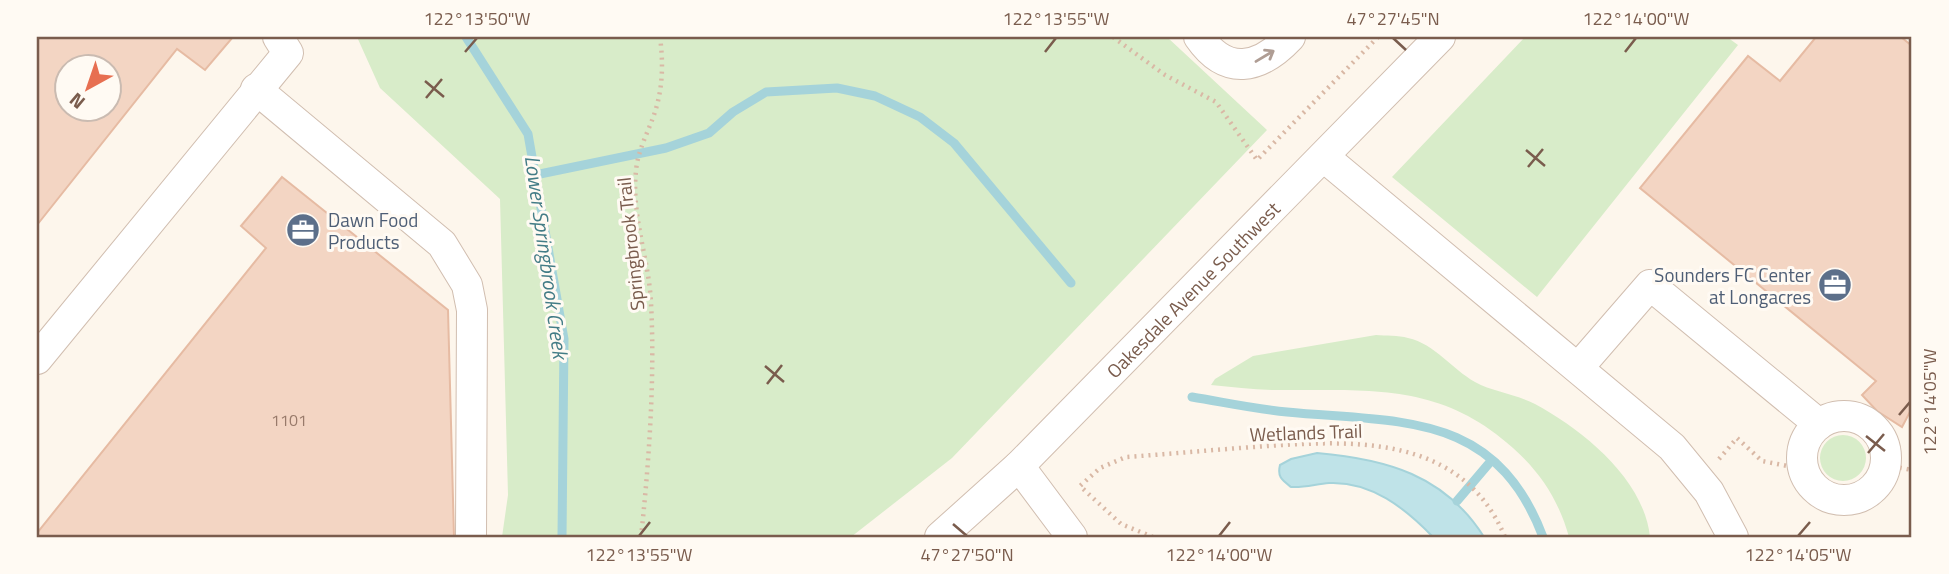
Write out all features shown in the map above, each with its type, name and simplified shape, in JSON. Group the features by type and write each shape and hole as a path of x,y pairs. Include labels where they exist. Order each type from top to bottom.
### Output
{"street":[{"path":"37,359 288,53 278,37"},
{"path":"1199,37 1210,52 1227,63 1247,66 1282,46 1290,37"},
{"name":"Oakesdale Avenue Southwest","path":"940,537 1019,466 1440,37"},
{"path":"256,89 442,244 467,285 472,310 471,537"},
{"path":"1324,158 1578,368 1686,463 1709,492 1733,537"},
{"path":"1578,368 1650,285 1819,424"},
{"path":"1851,416 1866,422 1878,433 1885,449 1899,468 1880,481 1869,493 1854,500 1838,500 1822,494 1810,483 1803,468 1802,452 1808,436 1819,424 1834,417 1851,416"},
{"path":"1019,466 1072,537"}],"path":[{"name":"Springbrook Trail","path":"641,537 646,487 651,302 636,202 636,171 642,138 656,107 662,79 660,37"},
{"path":"1113,37 1165,75 1216,102 1257,160 1378,37"},
{"path":"1711,470 1737,438 1762,461 1803,468"},
{"name":"Wetlands Trail","path":"1153,537 1121,524 1080,486 1100,468 1126,457 1315,443 1403,449 1462,478 1476,491 1506,537"}],"green space":[{"path":"357,37 1167,37 1267,130 952,458 851,537 502,537 508,495 500,199 380,88"},
{"path":"1525,37 1727,37 1738,45 1537,297 1392,177"},
{"path":"1376,335 1400,336 1418,341 1475,382 1535,404 1591,442 1624,476 1636,495 1650,537 1569,537 1554,500 1540,478 1513,448 1485,426 1458,411 1429,400 1371,391 1267,390 1211,385 1215,379 1253,356"},
{"path":"1843,435 1859,442 1866,458 1859,474 1843,481 1827,474 1820,458 1827,442"}],"water":[{"path":"1317,453 1367,460 1412,474 1451,499 1484,537 1433,537 1399,507 1373,492 1329,483 1291,487 1281,478 1280,465 1291,459"}],"building":[{"path":"37,37 233,37 205,70 177,49 122,118 122,52 52,52 52,122 119,122 37,225"},
{"name":"Sounders FC Center at Longacres","path":"1816,37 1901,37 1912,46 1912,408 1902,427 1877,411 1862,395 1876,381 1640,188 1748,56 1780,81"},
{"path":"282,177 448,310 454,537 37,537 37,533 266,248 241,226"}],"waterway":[{"name":"Lower Springbrook Creek","path":"466,37 528,134 564,339 562,537"},
{"path":"535,175 666,148 709,133 733,112 766,92 837,88 875,96 920,117 954,143 1071,283"},
{"path":"1192,397 1275,411 1405,423 1439,431 1470,445 1498,465 1523,496 1543,537"},
{"path":"1457,501 1491,461"}],"place":[{"name":"Dawn Food Products","path":"303,230"},
{"name":"Sounders FC Center at Longacres","path":"1835,285"}]}
